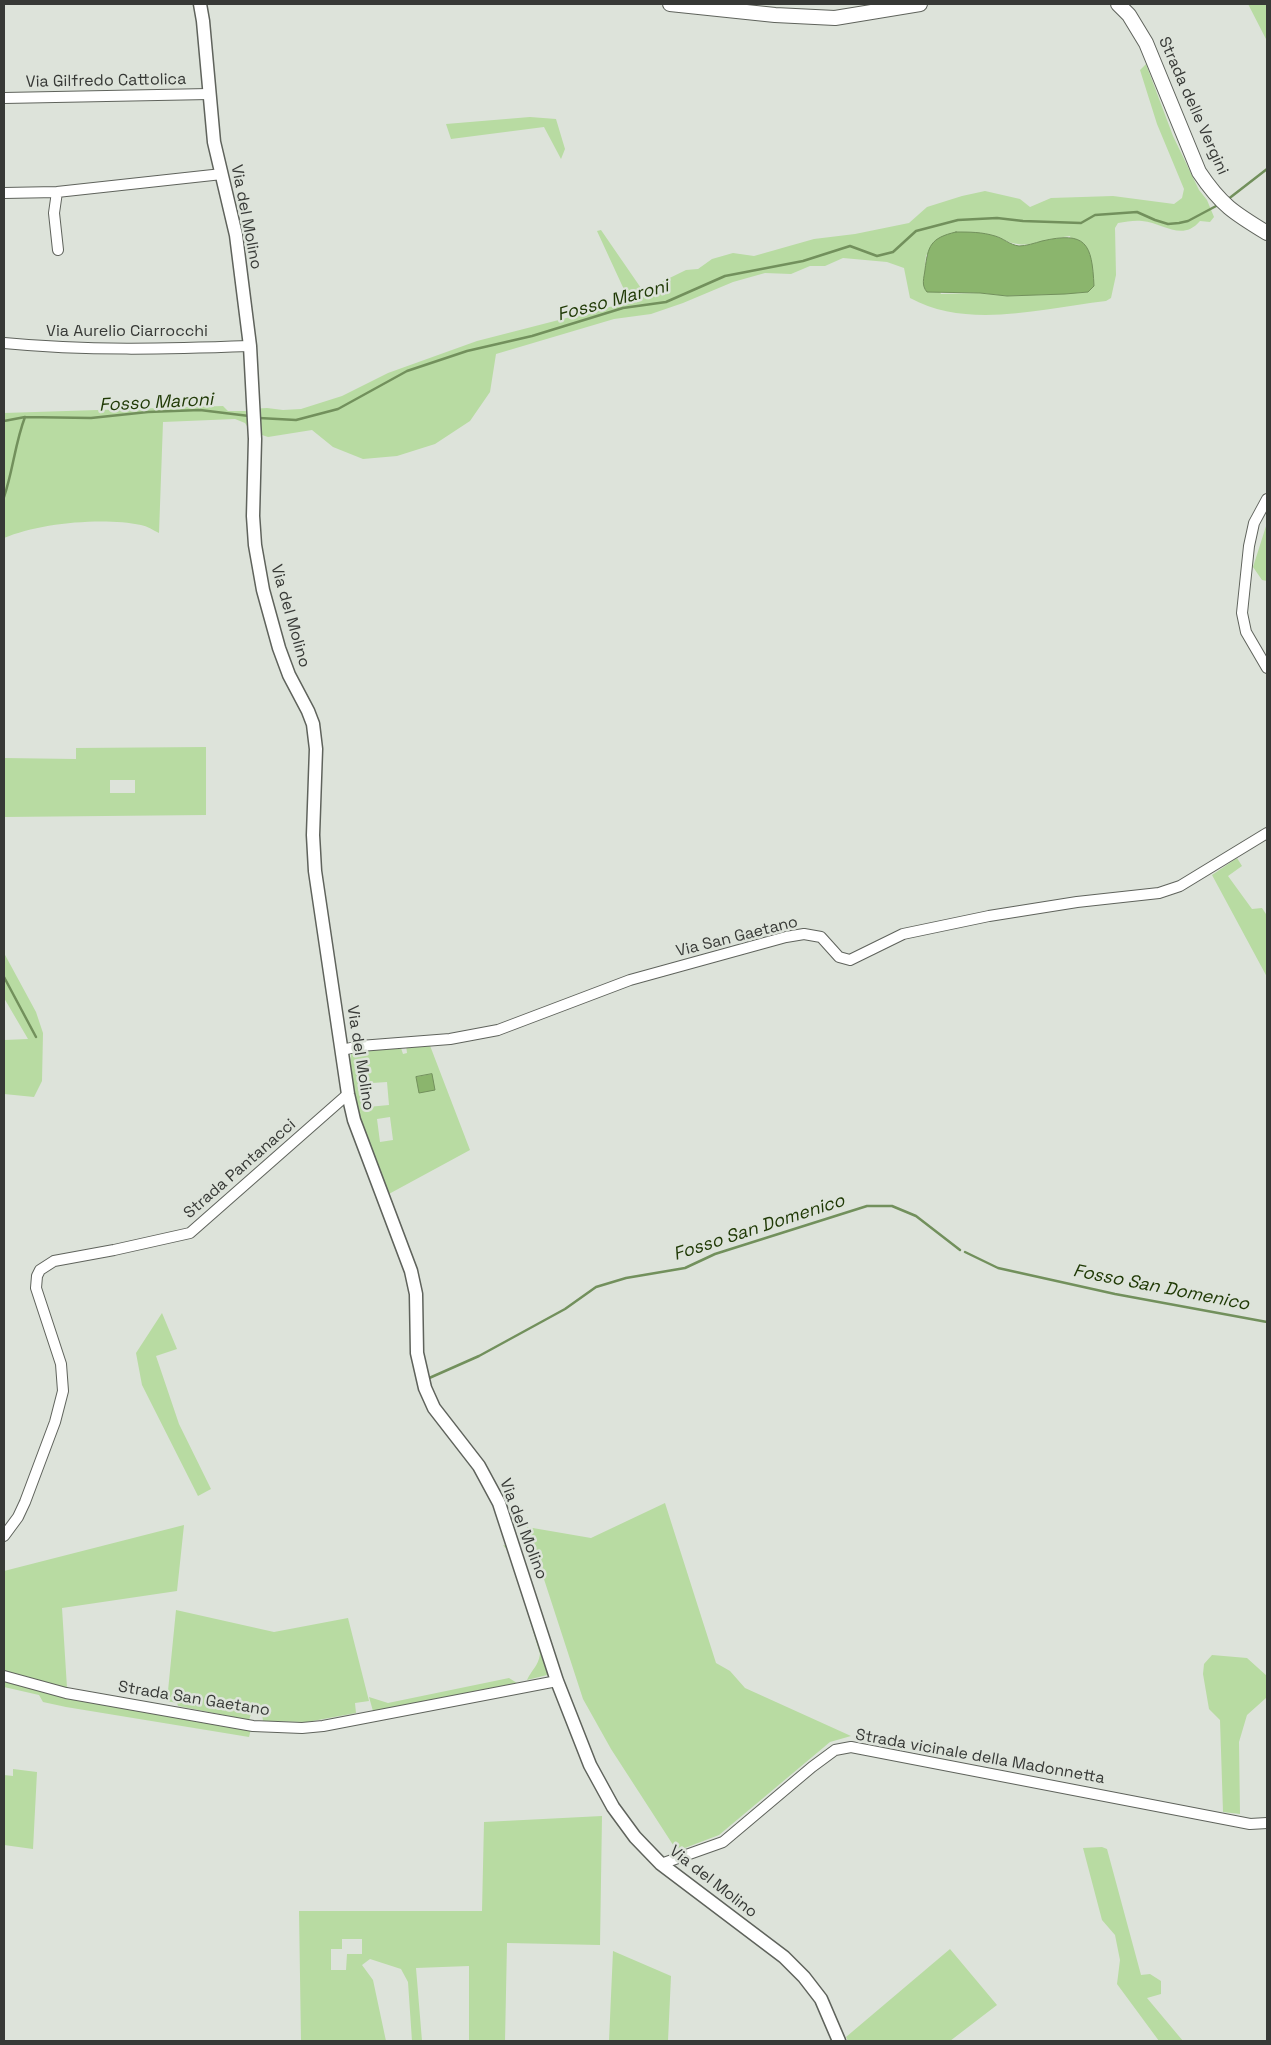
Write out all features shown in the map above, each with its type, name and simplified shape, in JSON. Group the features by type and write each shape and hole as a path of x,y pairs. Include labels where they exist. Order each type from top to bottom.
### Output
{"main road":[{"path":"670,4 775,15 835,18 920,4"},
{"name":"Strada delle Vergini","path":"1118,4 1129,15 1146,44 1199,172 1212,191 1228,208 1267,233"}],"street":[{"name":"Via del Molino","path":"200,4 214,142 236,235 250,346 255,439 253,516 258,567 289,675 308,711 314,734 316,748 313,835 315,871 348,1094 354,1120 411,1271 416,1294 417,1353 425,1388 434,1408 490,1483 499,1503 557,1681 590,1765 613,1807 635,1837 661,1864 784,1957 804,1977 821,1999 839,2041"},
{"name":"Via Gilfredo Cattolica","path":"4,98 208,94"},
{"path":"4,193 57,192 222,174"},
{"path":"57,192 54,213 58,250"},
{"name":"Via Aurelio Ciarrocchi","path":"4,343 96,350 250,346"},
{"path":"1267,499 1254,523 1249,546 1242,614 1246,632 1267,668"},
{"name":"Via San Gaetano","path":"342,1050 360,1046 458,1038 498,1030 630,980 786,937 804,934 820,937 839,957 850,960 903,934 994,915 1077,902 1159,893 1180,886 1267,833"},
{"name":"Strada Pantanacci","path":"4,1536 18,1518 25,1502 55,1422 63,1391 63,1378 59,1357 36,1288 37,1276 40,1270 54,1261 190,1233 348,1094"},
{"name":"Strada San Gaetano","path":"4,1676 66,1693 253,1726 302,1728 332,1724 557,1681"},
{"name":"Strada vicinale della Madonnetta","path":"661,1864 723,1842 812,1767 836,1750 851,1747 1250,1824 1267,1823"}],"shaded area":[{"path":"1248,4 1266,4 1267,41"},
{"path":"1146,64 1173,136 1214,217 1210,222 1200,221 1193,227 1180,231 1150,222 1133,221 1118,223 1115,228 1116,275 1111,298 1106,301 1032,312 981,315 956,313 933,308 910,298 904,268 887,262 843,258 825,266 810,266 791,274 765,273 733,282 651,314 614,319 496,354 490,392 470,421 435,444 397,456 363,459 333,447 312,430 268,437 250,431 245,423 235,419 163,422 159,533 141,525 90,522 53,525 4,538 4,413 223,406 228,411 267,408 283,410 301,409 342,396 388,373 477,341 621,304 627,296 597,231 601,230 643,291 686,270 698,269 712,259 733,253 754,256 814,239 855,234 909,223 927,207 985,191 1020,199 1030,207 1051,198 1113,196 1174,204 1182,198 1184,189 1157,124 1140,70","holes":["997,236 1007,241 1024,245 1070,236 1087,292 1007,296 980,293 941,294 925,267 926,255"]},
{"path":"530,117 556,119 565,149 561,159 544,127 451,139 446,124"},
{"path":"956,232 976,232 990,235 1019,246 1057,238 1077,240 1084,244 1088,250 1094,286 1088,292 1065,294 1007,296 980,293 927,292 923,281 929,249 936,240"},
{"path":"1267,523 1267,581 1262,580 1253,567"},
{"path":"206,747 206,815 4,817 4,758 76,759 76,748","holes":["110,780 135,780 135,793 110,793"]},
{"path":"1237,858 1242,866 1228,876 1252,909 1262,908 1266,914 1267,977 1212,875"},
{"path":"4,953 36,1012 43,1033 42,1081 34,1097 4,1094 4,1040 28,1039 4,998"},
{"path":"429,1043 470,1150 387,1195 383,1178 381,1178 358,1117 351,1085 351,1053 354,1051 401,1048 403,1054 407,1053 406,1045","holes":["387,1082 389,1105 368,1107 366,1091 372,1090 372,1083","390,1117 393,1140 380,1142 377,1119"]},
{"path":"432,1074 435,1090 419,1093 416,1077"},
{"path":"162,1313 177,1349 156,1356 179,1424 211,1489 198,1496 142,1385 136,1353"},
{"path":"665,1503 716,1663 730,1671 745,1688 851,1736 830,1742 719,1835 677,1851 611,1749 583,1699 527,1527 591,1538"},
{"path":"184,1525 177,1591 62,1608 67,1688 4,1671 4,1571"},
{"path":"503,1545 510,1546 551,1674 527,1680 540,1654 512,1562 508,1551"},
{"path":"176,1610 274,1632 348,1618 369,1701 355,1703 356,1713 307,1722 263,1721 262,1713 252,1711 249,1720 178,1706 177,1703 167,1701"},
{"path":"1212,1655 1247,1658 1267,1676 1266,1698 1247,1715 1239,1742 1240,1814 1223,1812 1220,1720 1209,1709 1203,1674 1204,1664"},
{"path":"509,1678 517,1683 373,1711 369,1697 388,1703"},
{"path":"4,1680 251,1729 249,1737 66,1707 43,1702 39,1695 4,1687"},
{"path":"13,1769 37,1772 33,1849 4,1845 4,1775 13,1776"},
{"path":"602,1816 600,1945 507,1943 505,2041 469,2041 469,1966 416,1968 422,2041 412,2041 408,1982 401,1969 370,1959 362,1965 373,1980 386,2041 301,2041 299,1911 482,1911 484,1822","holes":["342,1939 362,1939 362,1954 347,1954 346,1970 331,1970 331,1949 342,1949"]},
{"path":"1102,1847 1107,1849 1141,1975 1150,1974 1161,1981 1161,1994 1147,1998 1183,2041 1159,2041 1117,1984 1120,1960 1115,1935 1102,1920 1083,1848"},
{"path":"950,1949 997,2005 950,2041 848,2041 846,2037"},
{"path":"613,1951 671,1976 668,2041 609,2041"}],"waterway":[{"name":"Fosso Maroni","path":"1227,200 1267,169"},
{"name":"Fosso Maroni","path":"259,418 296,420 338,409 407,371 467,351 532,336 623,308 666,302 725,276 803,261 850,246 877,256 893,252 916,231 958,220 997,218 1081,223 1095,215 1137,212 1168,224 1188,221 1218,205"},
{"name":"Fosso Maroni","path":"4,421 25,417 91,418 148,412 200,410 249,416"},
{"path":"4,497 25,417"},
{"path":"4,977 36,1037"},
{"name":"Fosso San Domenico","path":"427,1379 479,1356 565,1309 596,1287 626,1278 685,1268 715,1254 867,1206 892,1206 916,1216 960,1250"},
{"name":"Fosso San Domenico","path":"965,1252 998,1268 1115,1294 1267,1322"}]}
